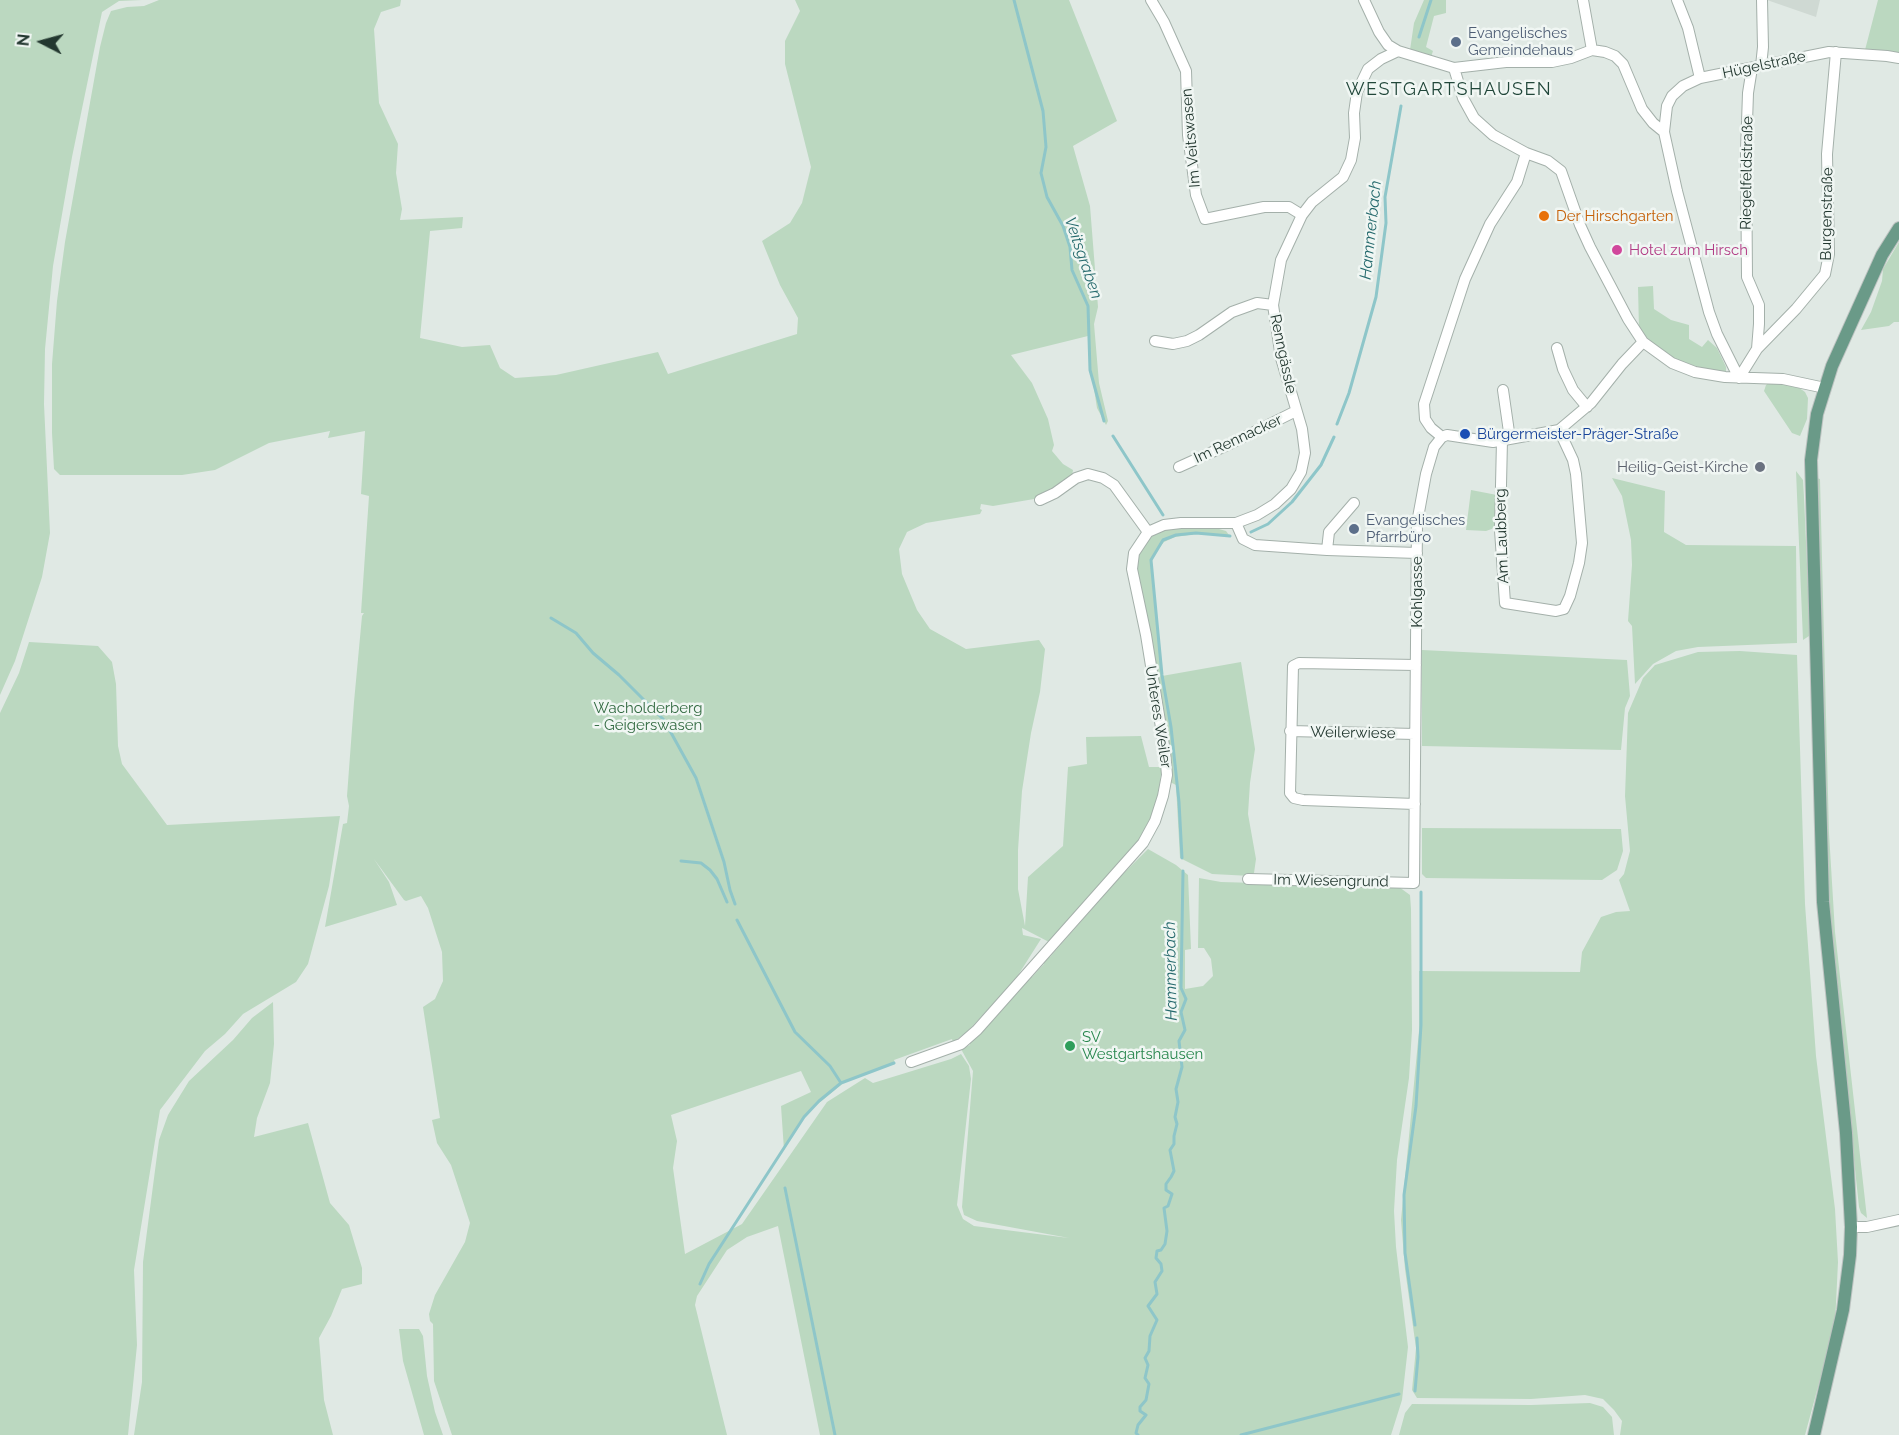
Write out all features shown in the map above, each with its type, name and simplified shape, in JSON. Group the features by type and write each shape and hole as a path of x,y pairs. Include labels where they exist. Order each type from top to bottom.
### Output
{"main road":[{"path":"1814,1435 1843,1310 1851,1227 1846,1132 1823,902 1811,460 1817,414 1832,366 1882,255 1899,228"}],"street":[{"name":"Im Veitswasen","path":"1151,0 1164,22 1186,71 1188,135 1194,185 1205,219 1264,207 1289,207 1302,214"},
{"path":"1364,0 1379,32 1388,45 1398,51 1454,68 1506,62 1552,62 1592,50 1615,56 1623,64 1642,109 1664,132"},
{"path":"1583,0 1592,50"},
{"path":"1677,0 1688,28 1700,78"},
{"name":"Riegelfeldstraße","path":"1757,350 1759,305 1747,277 1746,152 1748,93 1763,47 1762,0"},
{"name":"Renngässle","path":"1236,523 1257,515 1275,504 1291,489 1301,472 1305,453 1302,429 1281,358 1273,305 1281,260 1302,214 1312,202 1343,177 1351,160 1355,138 1354,113 1357,92 1368,69 1381,59 1398,51"},
{"name":"Hügelstraße","path":"1739,378 1709,312 1664,132 1667,106 1672,96 1683,86 1700,78 1803,56 1836,52 1899,58"},
{"name":"Burgenstraße","path":"1757,350 1825,274 1829,254 1827,154 1836,52"},
{"path":"1454,68 1463,98 1474,118 1493,135 1526,153 1548,161 1561,171 1587,240 1628,319 1643,342 1672,363 1695,372 1739,378 1783,379 1825,388"},
{"path":"1526,153 1517,182 1490,224 1465,279 1424,405 1425,418 1431,428 1442,437 1447,435 1493,442 1559,430 1587,407 1643,342"},
{"path":"1155,341 1173,344 1187,341 1232,312 1257,303 1273,305"},
{"path":"1557,348 1563,369 1573,390 1587,407"},
{"path":"1739,378 1757,350"},
{"path":"1503,390 1506,440"},
{"name":"Im Rennacker","path":"1179,467 1296,411"},
{"name":"Am Laubberg","path":"1506,440 1500,530 1505,603 1556,611 1564,609 1570,596 1580,563 1581,543 1576,474 1573,460 1559,430"},
{"name":"Kohlgasse","path":"1414,883 1417,524 1426,474 1434,447 1442,437"},
{"path":"1040,500 1055,493 1076,478 1088,474 1103,478 1114,485 1148,532 1164,525 1181,523 1236,523 1244,539 1255,545 1417,553"},
{"path":"1327,550 1329,532 1354,503"},
{"name":"Unteres Weiler","path":"911,1062 961,1044 977,1030 1143,843 1155,820 1167,775 1165,752 1146,635 1132,569 1134,553 1148,532"},
{"path":"1415,804 1294,798 1290,793 1290,731 1293,666 1299,663 1416,665"},
{"name":"Weilerwiese","path":"1290,731 1415,734"},
{"name":"Im Wiesengrund","path":"1248,879 1414,883"},
{"path":"1851,1227 1867,1227 1899,1220"}],"shaded area":[{"path":"1767,0 1820,0 1816,17"}],"green space":[{"path":"0,0 142,0 119,1 102,12 72,157 53,266 45,349 44,404 50,533 42,577 15,661 0,695"},
{"name":"Wacholderberg - Geigerswasen","path":"159,0 401,0 400,6 381,12 374,29 379,103 398,144 396,173 402,209 400,220 463,217 462,228 430,231 420,338 462,347 490,345 500,368 515,378 556,375 658,352 668,374 797,334 798,318 780,285 762,241 790,223 802,203 811,167 785,64 785,41 800,11 795,0 1069,0 1117,121 1073,146 1090,206 1098,307 1094,324 1099,383 1108,421 1106,425 1097,408 1088,336 1011,355 1032,383 1048,419 1054,445 1052,451 1063,464 1073,470 1072,476 1034,499 993,506 981,504 980,514 926,523 907,532 899,549 902,574 917,610 930,629 966,649 1039,640 1045,649 1040,692 1022,791 1018,889 1025,926 1028,877 1063,846 1068,767 1087,764 1086,737 1141,736 1149,767 1162,767 1157,805 1139,843 1049,942 1022,928 1023,935 1041,939 1015,980 966,1033 953,1042 952,1039 847,1080 808,1112 784,1150 781,1106 811,1092 801,1071 671,1115 677,1141 673,1168 685,1254 742,1224 827,1102 865,1078 873,1083 961,1054 969,1066 971,1079 957,1205 963,1219 974,1226 1069,1238 977,1221 964,1215 962,1207 973,1071 961,1049 970,1045 970,1040 1044,964 1044,957 1050,957 1119,878 1148,849 1176,865 1188,875 1191,949 1185,950 1185,989 1203,986 1213,976 1211,959 1204,948 1198,948 1199,878 1221,882 1399,887 1410,895 1411,909 1412,1030 1409,1078 1397,1160 1394,1211 1408,1347 1402,1400 1391,1435 820,1435 778,1226 747,1237 727,1250 697,1296 695,1305 727,1435 452,1435 434,1381 433,1324 429,1314 435,1295 465,1242 470,1223 451,1165 437,1143 432,1120 440,1118 423,1007 435,999 443,981 442,952 428,908 421,896 404,900 374,859 389,882 397,905 325,927 343,824 347,823 349,806 347,796 364,613 361,613 369,496 361,494 365,431 328,438 330,431 269,443 215,470 182,475 60,475 54,469 52,364 57,301 65,242 100,47 111,11 144,6"},
{"path":"1424,0 1446,0 1446,13 1434,16 1426,47 1433,51 1431,57 1410,50 1414,23"},
{"path":"1878,0 1899,0 1899,54 1865,50"},
{"path":"1899,242 1899,322 1894,322 1889,326 1861,330 1871,312 1882,281 1883,269"},
{"path":"1653,286 1654,309 1671,320 1689,325 1689,339 1702,347 1708,340 1717,348 1726,372 1701,368 1678,360 1661,351 1639,330 1638,287"},
{"path":"1770,382 1798,387 1805,392 1808,398 1807,419 1800,436 1792,433 1764,391"},
{"path":"1796,471 1803,480 1810,632 1809,636 1803,640"},
{"path":"1612,478 1665,491 1664,532 1686,545 1796,546 1797,643 1698,647 1676,651 1653,664 1635,684 1632,626 1628,621 1632,565 1631,540 1622,496"},
{"path":"1817,478 1820,479 1829,833 1835,932 1867,1218 1861,1213 1859,1207 1827,905"},
{"path":"1471,490 1497,495 1497,527 1486,531 1466,530"},
{"path":"1163,528 1219,529 1226,531 1229,535 1196,534 1175,537 1164,542 1155,553 1151,564 1162,676 1241,662 1255,749 1248,814 1256,859 1254,873 1251,876 1212,874 1180,858 1176,785 1170,782 1134,568 1138,553 1147,538"},
{"path":"29,642 98,646 112,662 116,684 118,746 122,764 167,825 340,816 329,886 308,964 296,982 243,1014 205,1051 160,1110 134,1270 137,1345 128,1435 0,1435 0,713 19,673"},
{"path":"1422,650 1627,660 1630,696 1625,708 1621,750 1422,746"},
{"path":"1740,651 1797,655 1805,904 1816,1056 1835,1209 1838,1262 1835,1324 1805,1435 1620,1435 1622,1421 1614,1410 1603,1399 1585,1395 1531,1399 1417,1398 1412,1390 1416,1348 1401,1220 1419,1031 1419,971 1580,972 1582,952 1601,917 1616,912 1630,911 1619,880 1624,874 1630,851 1625,796 1628,713 1643,678 1655,665 1698,652"},
{"path":"1422,828 1621,829 1623,851 1617,870 1602,880 1426,878 1422,874"},
{"path":"273,1002 274,1044 270,1083 257,1118 254,1137 308,1123 330,1203 349,1225 362,1268 362,1284 342,1289 319,1338 324,1400 333,1435 134,1435 142,1382 143,1262 159,1140 168,1115 189,1081 233,1040 252,1018"},
{"path":"399,1329 419,1329 423,1336 427,1376 443,1435 424,1435 403,1361"},
{"path":"1590,1403 1603,1407 1612,1417 1614,1435 1399,1435 1405,1413 1412,1404"}],"waterway":[{"name":"Veitsgraben","path":"1014,0 1043,111 1046,147 1041,173 1047,197 1063,226 1070,247 1072,270 1088,306 1090,370 1104,421"},
{"name":"Hammerbach","path":"1419,37 1431,0"},
{"name":"Hammerbach","path":"1337,424 1349,393 1376,297 1386,223 1385,197 1401,106"},
{"name":"Veitsgraben","path":"1113,436 1163,515"},
{"name":"Hammerbach","path":"1251,532 1268,524 1292,502 1321,465 1334,437"},
{"name":"Hammerbach","path":"1182,858 1179,802 1171,727 1162,675 1151,560 1163,540 1176,535 1196,533 1230,536"},
{"path":"551,618 576,633 593,653 619,675 664,720 696,778 724,862 735,904"},
{"path":"681,861 701,863 710,870 717,879 727,902"},
{"name":"Hammerbach","path":"1138,1435 1136,1433 1138,1425 1146,1415 1140,1411 1140,1407 1146,1400 1149,1384 1145,1378 1148,1365 1145,1358 1149,1351 1150,1336 1157,1320 1148,1306 1157,1294 1155,1282 1162,1271 1161,1264 1156,1258 1157,1251 1161,1250 1165,1244 1167,1231 1164,1208 1168,1206 1172,1194 1166,1190 1166,1184 1174,1171 1170,1150 1174,1144 1177,1124 1176,1089 1182,1067 1179,1041 1185,1030 1181,1012 1186,999 1181,988 1183,871"},
{"path":"1415,1325 1405,1253 1404,1195 1416,1106 1421,1025 1421,892"},
{"path":"737,920 795,1032 830,1066 841,1083"},
{"path":"700,1284 709,1264 804,1117 841,1083 894,1063"},
{"path":"785,1188 835,1435"},
{"path":"1415,1391 1417,1338"},
{"path":"1241,1435 1399,1394"}],"place":[{"name":"Evangelisches Gemeindehaus","path":"1456,42"},
{"name":"Der Hirschgarten","path":"1544,216"},
{"name":"Hotel zum Hirsch","path":"1617,250"},
{"name":"Bürgermeister-Präger-Straße","path":"1465,434"},
{"name":"Heilig-Geist-Kirche","path":"1760,467"},
{"name":"Evangelisches Pfarrbüro","path":"1354,529"},
{"name":"SV Westgartshausen","path":"1070,1046"}],"district":[{"name":"WESTGARTSHAUSEN","path":"1449,90"}]}
